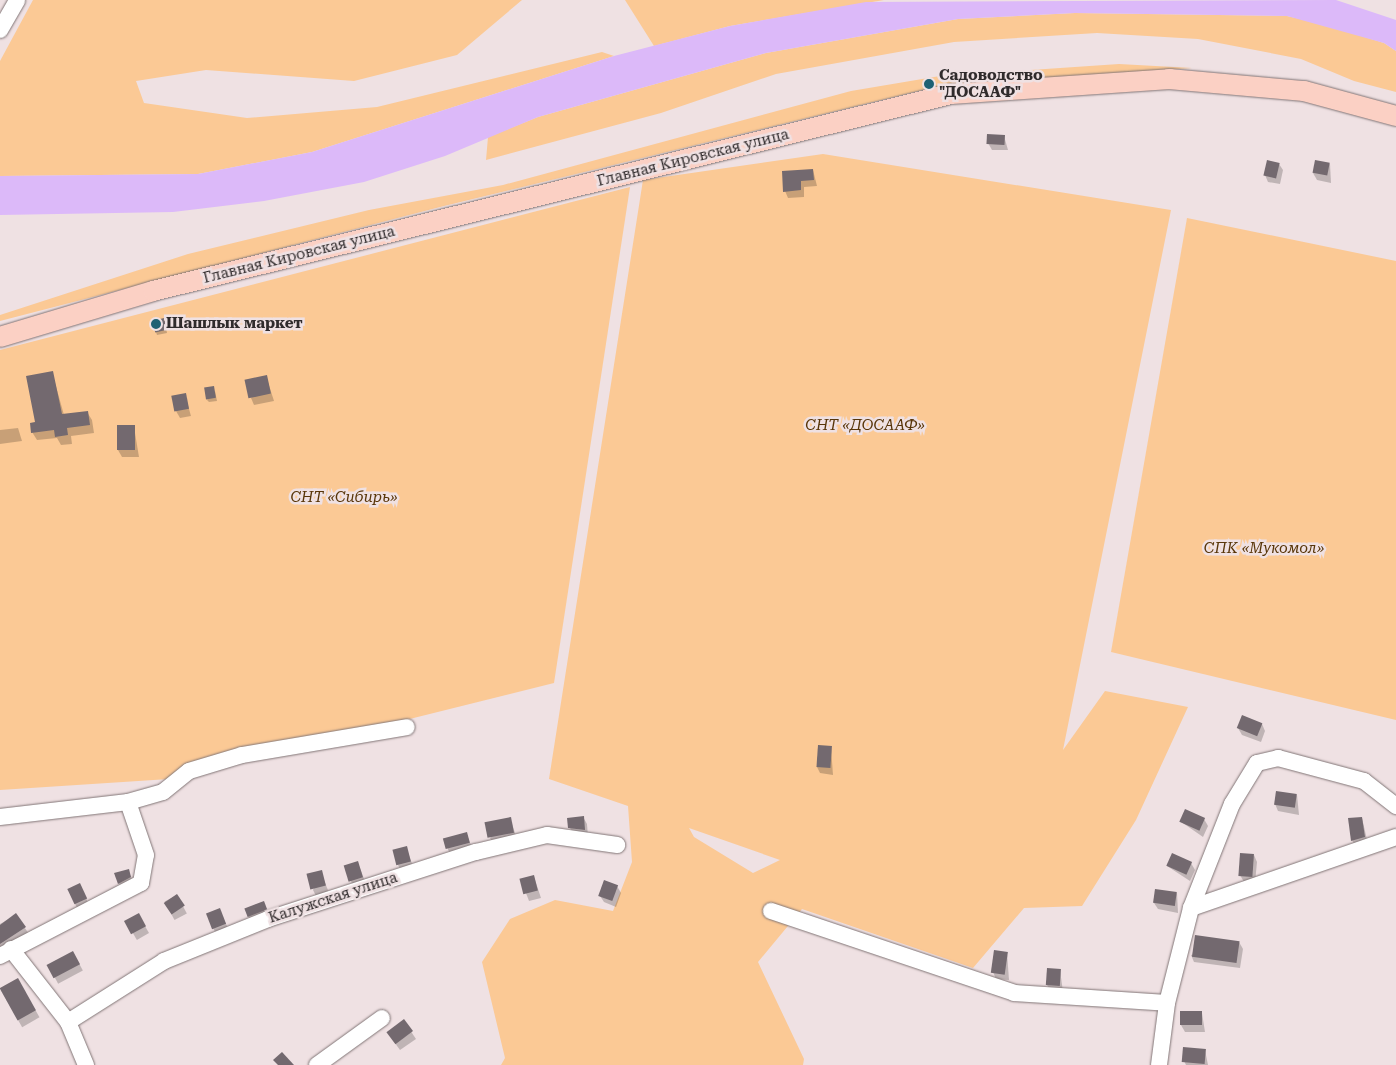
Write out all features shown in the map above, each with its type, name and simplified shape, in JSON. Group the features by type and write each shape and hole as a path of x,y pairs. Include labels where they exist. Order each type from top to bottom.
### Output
{"main road":[{"name":"Главная Кировская улица","path":"0,337 153,291 950,94 1169,79 1304,91 1396,116"}],"street":[{"path":"0,30 17,0"},
{"path":"0,817 128,802 163,792 189,771 242,755 406,727"},
{"path":"1159,1065 1167,1003 1191,908 1232,804 1245,779 1266,758 1364,781 1396,806"},
{"path":"86,1065 68,1022 5,953 141,883 146,856 128,802"},
{"name":"Калужская улица","path":"68,1022 164,960 296,910 476,852 547,835 617,845"},
{"path":"1191,908 1396,837"},
{"path":"771,911 1014,993 1167,1003"},
{"path":"317,1065 382,1018"}],"green space":[{"path":"33,0 522,0 457,55 354,81 206,70 136,81 144,103 247,118 377,107 602,52 614,56 312,152 198,174 0,176 0,61"},
{"path":"625,0 884,0 730,26 654,46"},
{"path":"1075,13 1287,16 1327,25 1384,43 1396,51 1396,92 1354,81 1301,59 1198,39 1097,33 954,42 776,74 661,113 486,160 488,137 538,117 766,53 958,19"},
{"path":"1119,64 1192,68 935,87 444,206 0,321 0,315 188,254 369,210 503,185 851,91 940,76"},
{"name":"СНТ «ДОСААФ»","path":"823,154 1171,210 1063,750 1105,691 1188,707 1136,820 1082,906 1024,908 973,968 802,909 758,962 804,1059 803,1065 501,1065 505,1058 482,962 510,919 555,900 613,911 632,862 628,806 549,779 643,180","holes":["689,828 780,860 753,873 694,837"]},
{"name":"СНТ «Сибирь»","path":"630,187 554,683 169,779 0,790 0,350"},
{"name":"СПК «Мукомол»","path":"1187,218 1396,261 1396,720 1111,652"}],"shaded area":[{"path":"1336,0 1396,20 1396,51 1384,43 1287,16 1075,13 958,19 766,53 538,117 445,156 364,182 264,201 173,212 0,215 0,176 198,174 312,152 614,56 730,26 866,2"}],"building":[{"path":"987,134 1005,135 1004,145 986,144"},
{"path":"1267,160 1280,163 1276,179 1263,176"},
{"path":"1315,160 1330,163 1327,176 1313,173"},
{"path":"813,169 814,180 801,181 801,190 783,192 782,171"},
{"path":"164,318 167,330 155,333 152,321"},
{"path":"53,371 62,414 88,411 90,425 67,428 68,435 55,437 54,430 31,433 30,423 35,422 26,376"},
{"path":"267,375 271,394 248,398 245,380"},
{"path":"214,386 216,398 206,399 204,388"},
{"path":"186,393 189,409 174,412 171,396"},
{"path":"117,425 135,425 135,450 117,450"},
{"path":"1242,715 1262,723 1257,736 1237,728"},
{"path":"818,745 832,746 830,768 816,767"},
{"path":"1276,791 1297,794 1295,808 1274,805"},
{"path":"1185,809 1205,818 1199,831 1179,822"},
{"path":"584,816 585,830 568,828 567,818"},
{"path":"511,817 514,833 488,838 484,822"},
{"path":"1362,817 1365,837 1351,841 1348,818"},
{"path":"467,832 470,843 446,849 443,838"},
{"path":"407,846 411,862 396,865 392,850"},
{"path":"1172,853 1192,862 1186,875 1166,866"},
{"path":"1240,853 1254,854 1252,877 1238,876"},
{"path":"358,861 363,877 349,882 344,865"},
{"path":"129,869 131,877 118,884 114,873"},
{"path":"322,870 326,886 310,889 306,874"},
{"path":"534,875 538,891 523,894 519,879"},
{"path":"604,880 618,885 612,901 598,896"},
{"path":"80,883 87,898 74,904 67,889"},
{"path":"1155,889 1177,892 1175,906 1153,903"},
{"path":"177,894 185,906 172,915 164,903"},
{"path":"264,901 267,909 248,917 244,909"},
{"path":"220,908 226,924 212,929 206,913"},
{"path":"16,913 26,927 0,944 0,925"},
{"path":"139,913 146,926 131,934 124,921"},
{"path":"1195,935 1240,941 1237,963 1192,957"},
{"path":"994,950 1008,952 1005,975 991,973"},
{"path":"73,951 80,964 54,978 47,965"},
{"path":"1047,968 1061,969 1060,986 1046,985"},
{"path":"18,978 36,1010 18,1021 0,988"},
{"path":"1180,1011 1202,1011 1202,1025 1180,1025"},
{"path":"404,1019 413,1031 395,1044 386,1032"},
{"path":"1183,1047 1206,1049 1205,1064 1182,1062"},
{"path":"282,1052 294,1065 278,1065 273,1060"}],"place":[{"name":"Садоводство \"ДОСААФ\"","path":"929,84"},
{"name":"Шашлык маркет","path":"156,324"}]}
